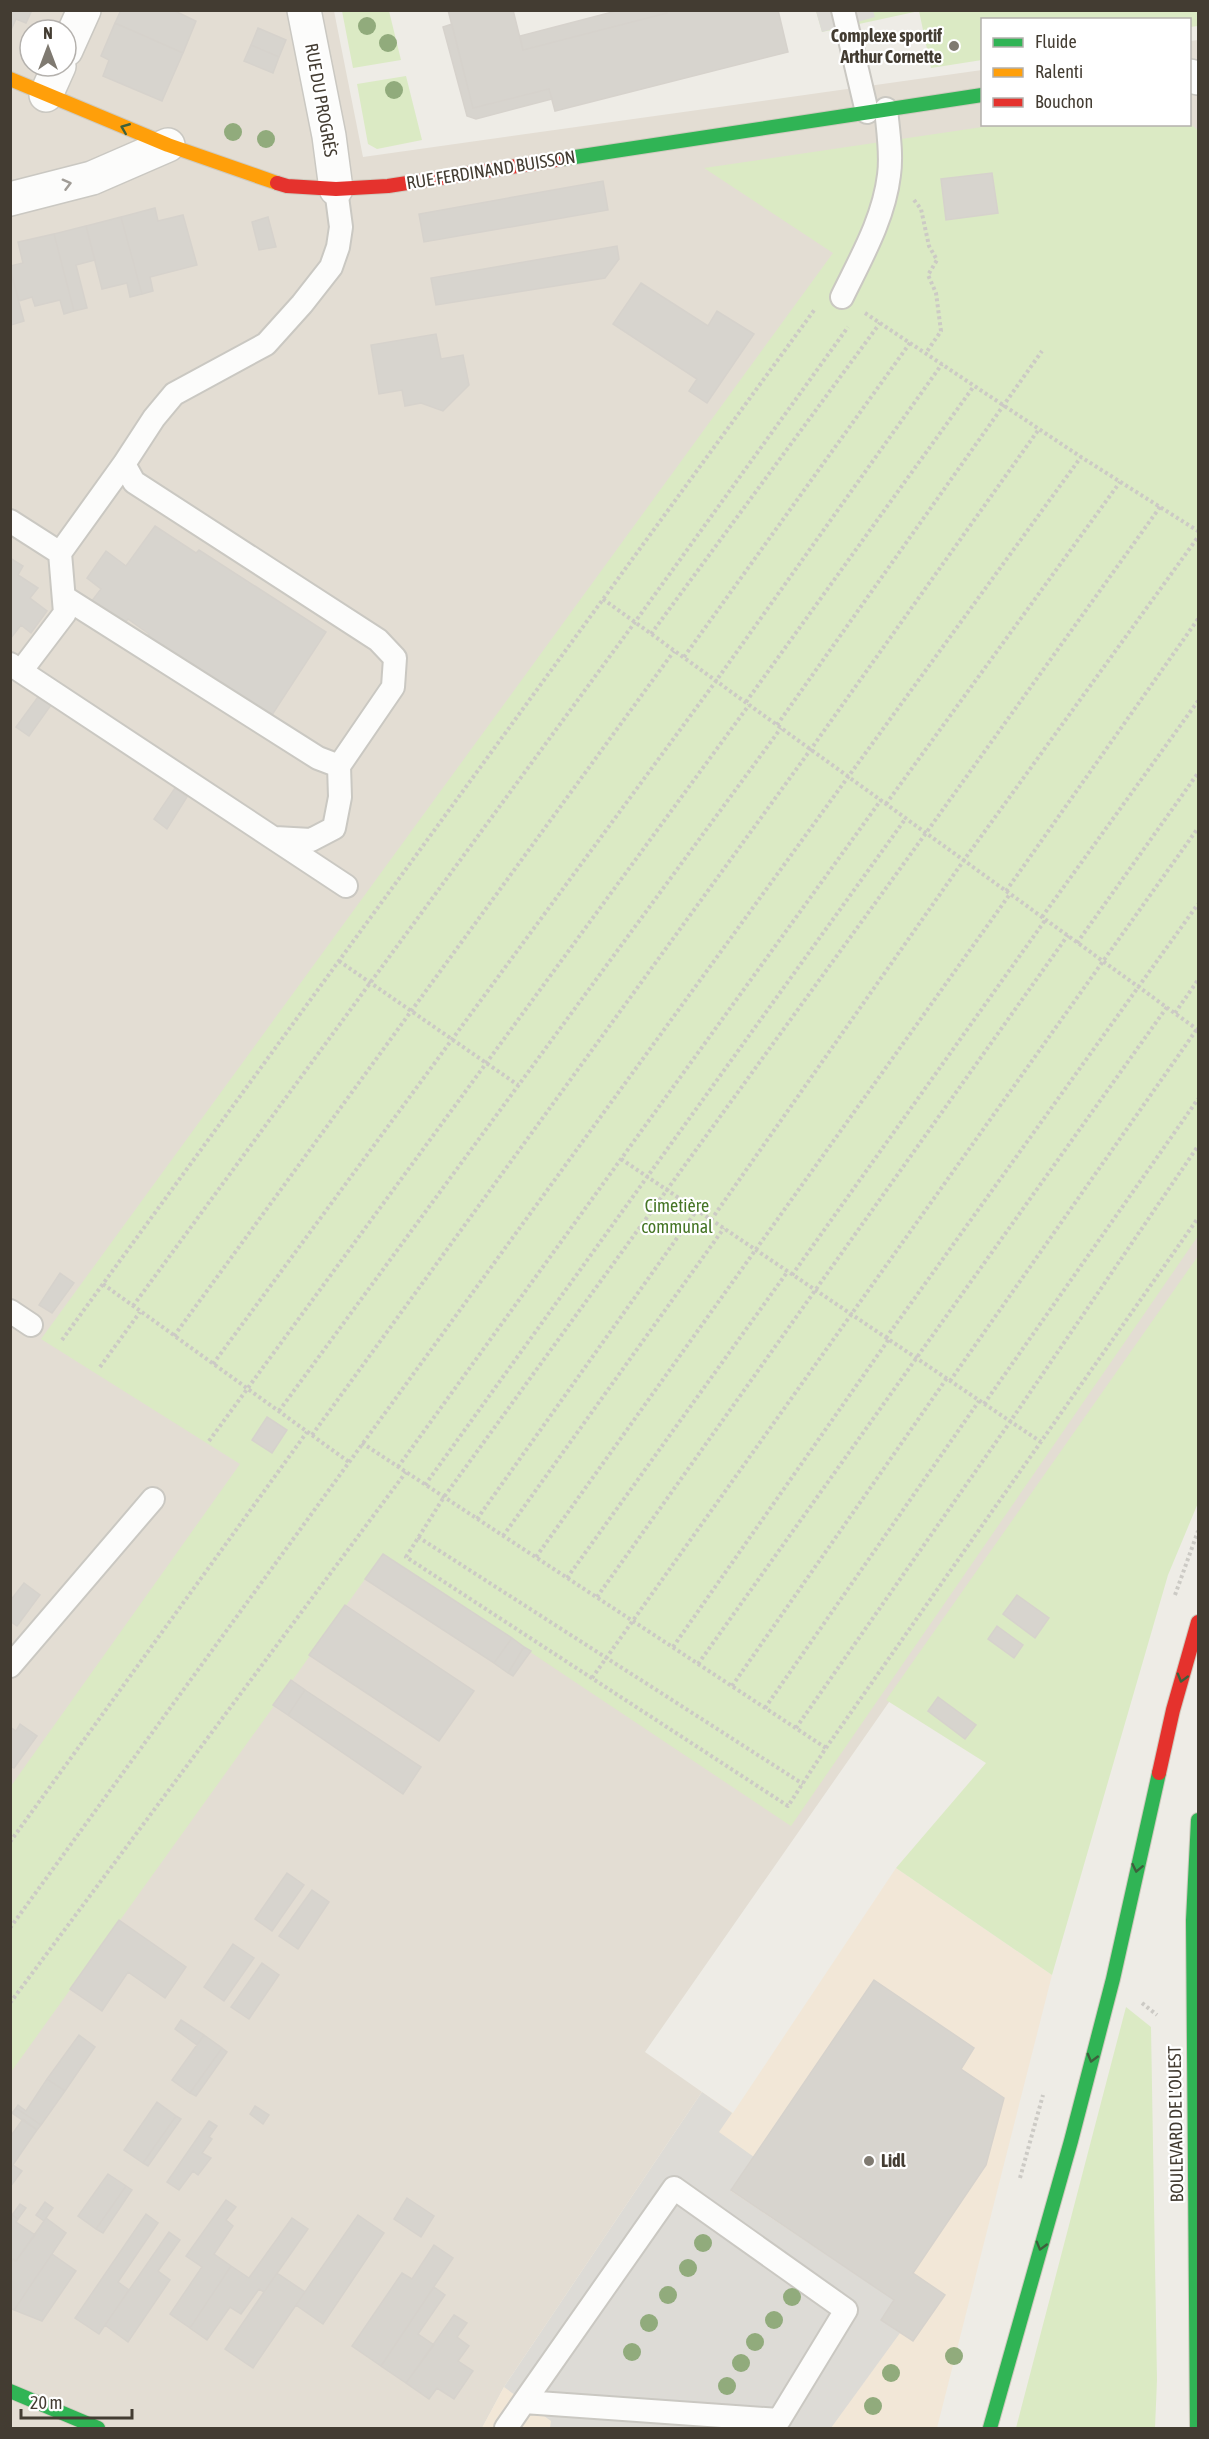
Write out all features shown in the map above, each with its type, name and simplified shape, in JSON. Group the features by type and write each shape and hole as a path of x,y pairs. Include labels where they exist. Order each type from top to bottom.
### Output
{"main road":[{"name":"RUE FERDINAND BUISSON","path":"10,79 53,80 168,146 287,186 336,189 388,186 981,95"},
{"path":"992,2426 1113,1979 1173,1710 1198,1622"},
{"name":"BOULEVARD DE L'OUEST","path":"1197,2428 1193,1920 1198,1820"},
{"path":"10,2391 98,2428"}],"street":[{"name":"RUE DU PROGRÈS","path":"304,10 336,189"},
{"path":"10,199 92,178 168,146"}],"lane":[{"path":"843,10 876,111 890,173 851,303"},
{"path":"336,189 341,227 338,247 330,267 302,304 266,344 174,394 154,418 60,553 65,613 16,668 346,886"},
{"path":"124,464 134,482 378,640 395,658 393,687 339,766 340,797 334,828 311,840 273,838"},
{"path":"10,521 60,553"},
{"path":"64,597 318,758 339,766"},
{"path":"10,1311 31,1325"},
{"path":"10,1666 153,1499"},
{"path":"506,2428 524,2402 675,2188 846,2310 779,2420 524,2402"}],"path":[{"path":"890,173 921,209 929,246 938,260 928,275 936,292 941,332 926,353"},
{"path":"62,1340 829,289 1081,457 1198,531"},
{"path":"133,1306 635,622 851,303"},
{"path":"651,634 880,323"},
{"path":"684,657 910,343"},
{"path":"279,1411 779,726 1042,351"},
{"path":"213,1364 716,681 942,364"},
{"path":"209,1441 748,704 974,386"},
{"path":"312,1435 811,749 1039,429"},
{"path":"10,1928 1081,457"},
{"path":"886,804 1120,482"},
{"path":"1160,507 444,1497 406,1557 789,1806 826,1748 1198,1218"},
{"path":"711,1220 964,860 1198,537"},
{"path":"603,599 1198,1030 732,1686"},
{"path":"536,1557 1008,892 1198,619"},
{"path":"174,1336 675,651"},
{"path":"567,1578 790,1273 1198,701"},
{"path":"1077,943 1198,773"},
{"path":"398,1467 881,800"},
{"path":"425,1485 906,818"},
{"path":"592,1678 1198,828"},
{"path":"673,1647 888,1339 1198,904"},
{"path":"597,1597 1068,935"},
{"path":"339,961 518,1085"},
{"path":"1175,1013 1198,980"},
{"path":"698,1664 1167,1007"},
{"path":"765,1708 1198,1099"},
{"path":"796,1728 1010,1422 1198,1146"},
{"path":"621,1159 1041,1442"},
{"path":"477,1519 697,1210"},
{"path":"504,1536 724,1228"},
{"path":"102,1284 349,1462"},
{"path":"100,1367 140,1312"},
{"path":"10,1842 307,1431"},
{"path":"362,1443 826,1748"},
{"path":"10,2004 406,1472"},
{"path":"418,1537 803,1784"}],"shaded area":[{"path":"11,11 334,11 363,157 981,70 981,126 1191,126 1191,41 1198,40 1198,1259 645,2052 702,2092 504,2387 482,2428 11,2428"},
{"path":"816,11 873,11 875,17 822,32"},
{"path":"896,1868 1052,1975 937,2428 482,2428 504,2387 702,2092 733,2113"},
{"path":"702,2092 732,2113 719,2132 754,2157 731,2191 894,2300 881,2320 900,2333 831,2428 550,2428 551,2421 504,2387"}],"green space":[{"name":"Complexe sportif Arthur Cornette","path":"1198,10 1198,26 1191,27 1191,18 981,18 981,60 931,68 919,11 822,32 816,11"},
{"path":"342,11 389,11 401,60 353,68"},
{"path":"406,76 422,140 377,149 368,144 357,84"},
{"name":"Cimetière communal","path":"1191,125 1198,130 1198,1236 791,1826 383,1554 11,2072 11,1786 240,1464 41,1339 833,253 704,168 989,126"},
{"path":"1198,1256 1198,1503 1168,1575 1052,1975 896,1868 986,1763 886,1700"},
{"path":"1126,2007 1151,2027 1157,2380 1155,2428 1016,2428"}],"building":[{"path":"10,10 32,10 28,18 16,19 10,32"},
{"path":"121,10 173,10 196,21 183,53 115,23"},
{"path":"448,10 513,10 523,50 667,13 666,10 778,10 788,52 555,111 549,89 473,108"},
{"path":"620,10 666,10 667,13 523,50 520,36"},
{"path":"115,23 183,53 162,101 103,76 109,60 101,56"},
{"path":"452,24 473,108 549,89 552,99 476,119 467,116 443,27"},
{"path":"258,28 286,40 279,57 251,45"},
{"path":"251,45 279,57 273,73 244,61"},
{"path":"992,173 998,213 946,220 941,179"},
{"path":"603,181 608,210 424,242 419,214"},
{"path":"155,208 158,221 183,215 197,265 150,277 153,291 142,294 121,217"},
{"path":"121,217 142,294 130,297 127,283 102,289 86,226"},
{"path":"268,217 276,247 259,250 252,222"},
{"path":"86,226 95,260 76,265 87,308 74,311 54,234"},
{"path":"54,234 74,311 64,314 60,300 35,306 32,297 19,301 10,269 10,266 23,263 18,242"},
{"path":"617,246 619,259 605,278 436,305 431,278"},
{"path":"10,269 24,321 11,325 10,325"},
{"path":"641,283 708,326 717,311 754,334 707,403 689,391 697,379 613,324"},
{"path":"436,334 441,359 463,355 469,385 443,411 421,403 405,406 402,390 379,394 371,345"},
{"path":"155,526 196,553 199,550 326,632 270,718 146,637 149,634 128,619 124,624 91,602 101,589 87,578 106,551 126,566"},
{"path":"10,558 23,566 18,575 38,588 30,598 47,611 31,633 21,625 10,639"},
{"path":"38,697 51,705 29,736 16,727"},
{"path":"175,788 187,797 167,829 154,819"},
{"path":"60,1273 74,1283 52,1313 39,1305"},
{"path":"267,1417 287,1430 272,1453 252,1440"},
{"path":"383,1554 512,1638 494,1663 365,1579"},
{"path":"24,1583 40,1595 17,1626 10,1621 10,1601"},
{"path":"1017,1595 1049,1618 1035,1638 1003,1614"},
{"path":"345,1605 474,1691 439,1741 309,1655"},
{"path":"997,1626 1023,1645 1014,1658 988,1639"},
{"path":"512,1638 524,1647 508,1673 494,1663"},
{"path":"524,1647 531,1651 513,1676 508,1673"},
{"path":"291,1680 305,1690 288,1715 273,1705"},
{"path":"305,1690 421,1767 403,1794 288,1715"},
{"path":"938,1697 976,1725 965,1739 928,1711"},
{"path":"20,1724 37,1736 14,1768 10,1766 10,1727 16,1731"},
{"path":"287,1873 304,1885 272,1931 255,1919"},
{"path":"312,1890 329,1902 298,1949 279,1936"},
{"path":"119,1920 186,1967 165,1998 128,1972 102,2011 70,1989"},
{"path":"233,1944 254,1958 224,2001 204,1987"},
{"path":"262,1963 279,1975 249,2019 231,2007"},
{"name":"Lidl","path":"874,1980 974,2048 961,2069 1004,2098 986,2165 913,2273 945,2295 913,2341 881,2320 894,2300 731,2190"},
{"path":"181,2020 204,2035 197,2045 175,2029"},
{"path":"79,2035 95,2047 65,2091 47,2079"},
{"path":"204,2035 222,2048 190,2093 172,2080"},
{"path":"222,2048 227,2052 196,2096 190,2093"},
{"path":"47,2079 65,2091 41,2125 16,2108 18,2105 26,2111"},
{"path":"157,2102 176,2116 143,2163 124,2150"},
{"path":"255,2106 269,2115 263,2124 250,2114"},
{"path":"16,2108 41,2125 37,2130 12,2113"},
{"path":"176,2116 181,2119 148,2166 143,2163"},
{"path":"23,2119 37,2130 10,2169 10,2137"},
{"path":"209,2121 217,2126 209,2137 212,2139 202,2153 211,2158 198,2175 193,2171 179,2190 167,2182"},
{"path":"13,2165 22,2171 10,2187 10,2169"},
{"path":"108,2174 126,2186 96,2229 78,2216"},
{"path":"126,2186 132,2190 103,2233 96,2229"},
{"path":"407,2198 434,2216 421,2237 394,2219"},
{"path":"226,2200 236,2207 226,2220 233,2226 214,2254 231,2266 190,2328 170,2314 202,2267 186,2256"},
{"path":"45,2202 53,2208 44,2221 36,2215"},
{"path":"20,2204 26,2208 18,2219 12,2215"},
{"path":"146,2214 158,2223 118,2282 129,2290 99,2334 75,2318"},
{"path":"12,2215 18,2219 16,2222 35,2235 16,2261 13,2259 10,2263"},
{"path":"358,2215 384,2233 323,2324 296,2305"},
{"path":"46,2218 66,2233 14,2310 10,2308 10,2263 13,2259 16,2261"},
{"path":"292,2218 308,2229 264,2292 259,2289 241,2314 230,2307 207,2340 190,2328 231,2266 249,2278"},
{"path":"169,2232 180,2240 158,2271 170,2280 128,2342 105,2325"},
{"path":"434,2245 453,2258 381,2366 352,2346 402,2273 412,2279"},
{"path":"52,2254 76,2271 42,2321 14,2310"},
{"path":"277,2273 305,2292 253,2368 225,2349"},
{"path":"434,2287 445,2295 418,2334 434,2345 406,2383 381,2366"},
{"path":"454,2315 467,2323 457,2337 469,2346 458,2361 473,2371 454,2399 437,2388 429,2399 406,2383"}],"traffic: fast":[{"path":"562,159 981,95"},
{"path":"990,2428 1071,2141 1113,1979 1159,1773"},
{"path":"1197,2428 1193,1920 1198,1820"},
{"path":"10,2391 98,2428"}],"traffic: slow":[{"path":"10,79 168,145 277,183"}],"traffic: jam":[{"path":"277,183 287,186 336,189 388,186 562,159"},
{"path":"1159,1773 1173,1710 1198,1622"}],"place":[{"name":"Complexe sportif Arthur Cornette","path":"954,46"},
{"name":"Lidl","path":"869,2161"}]}
